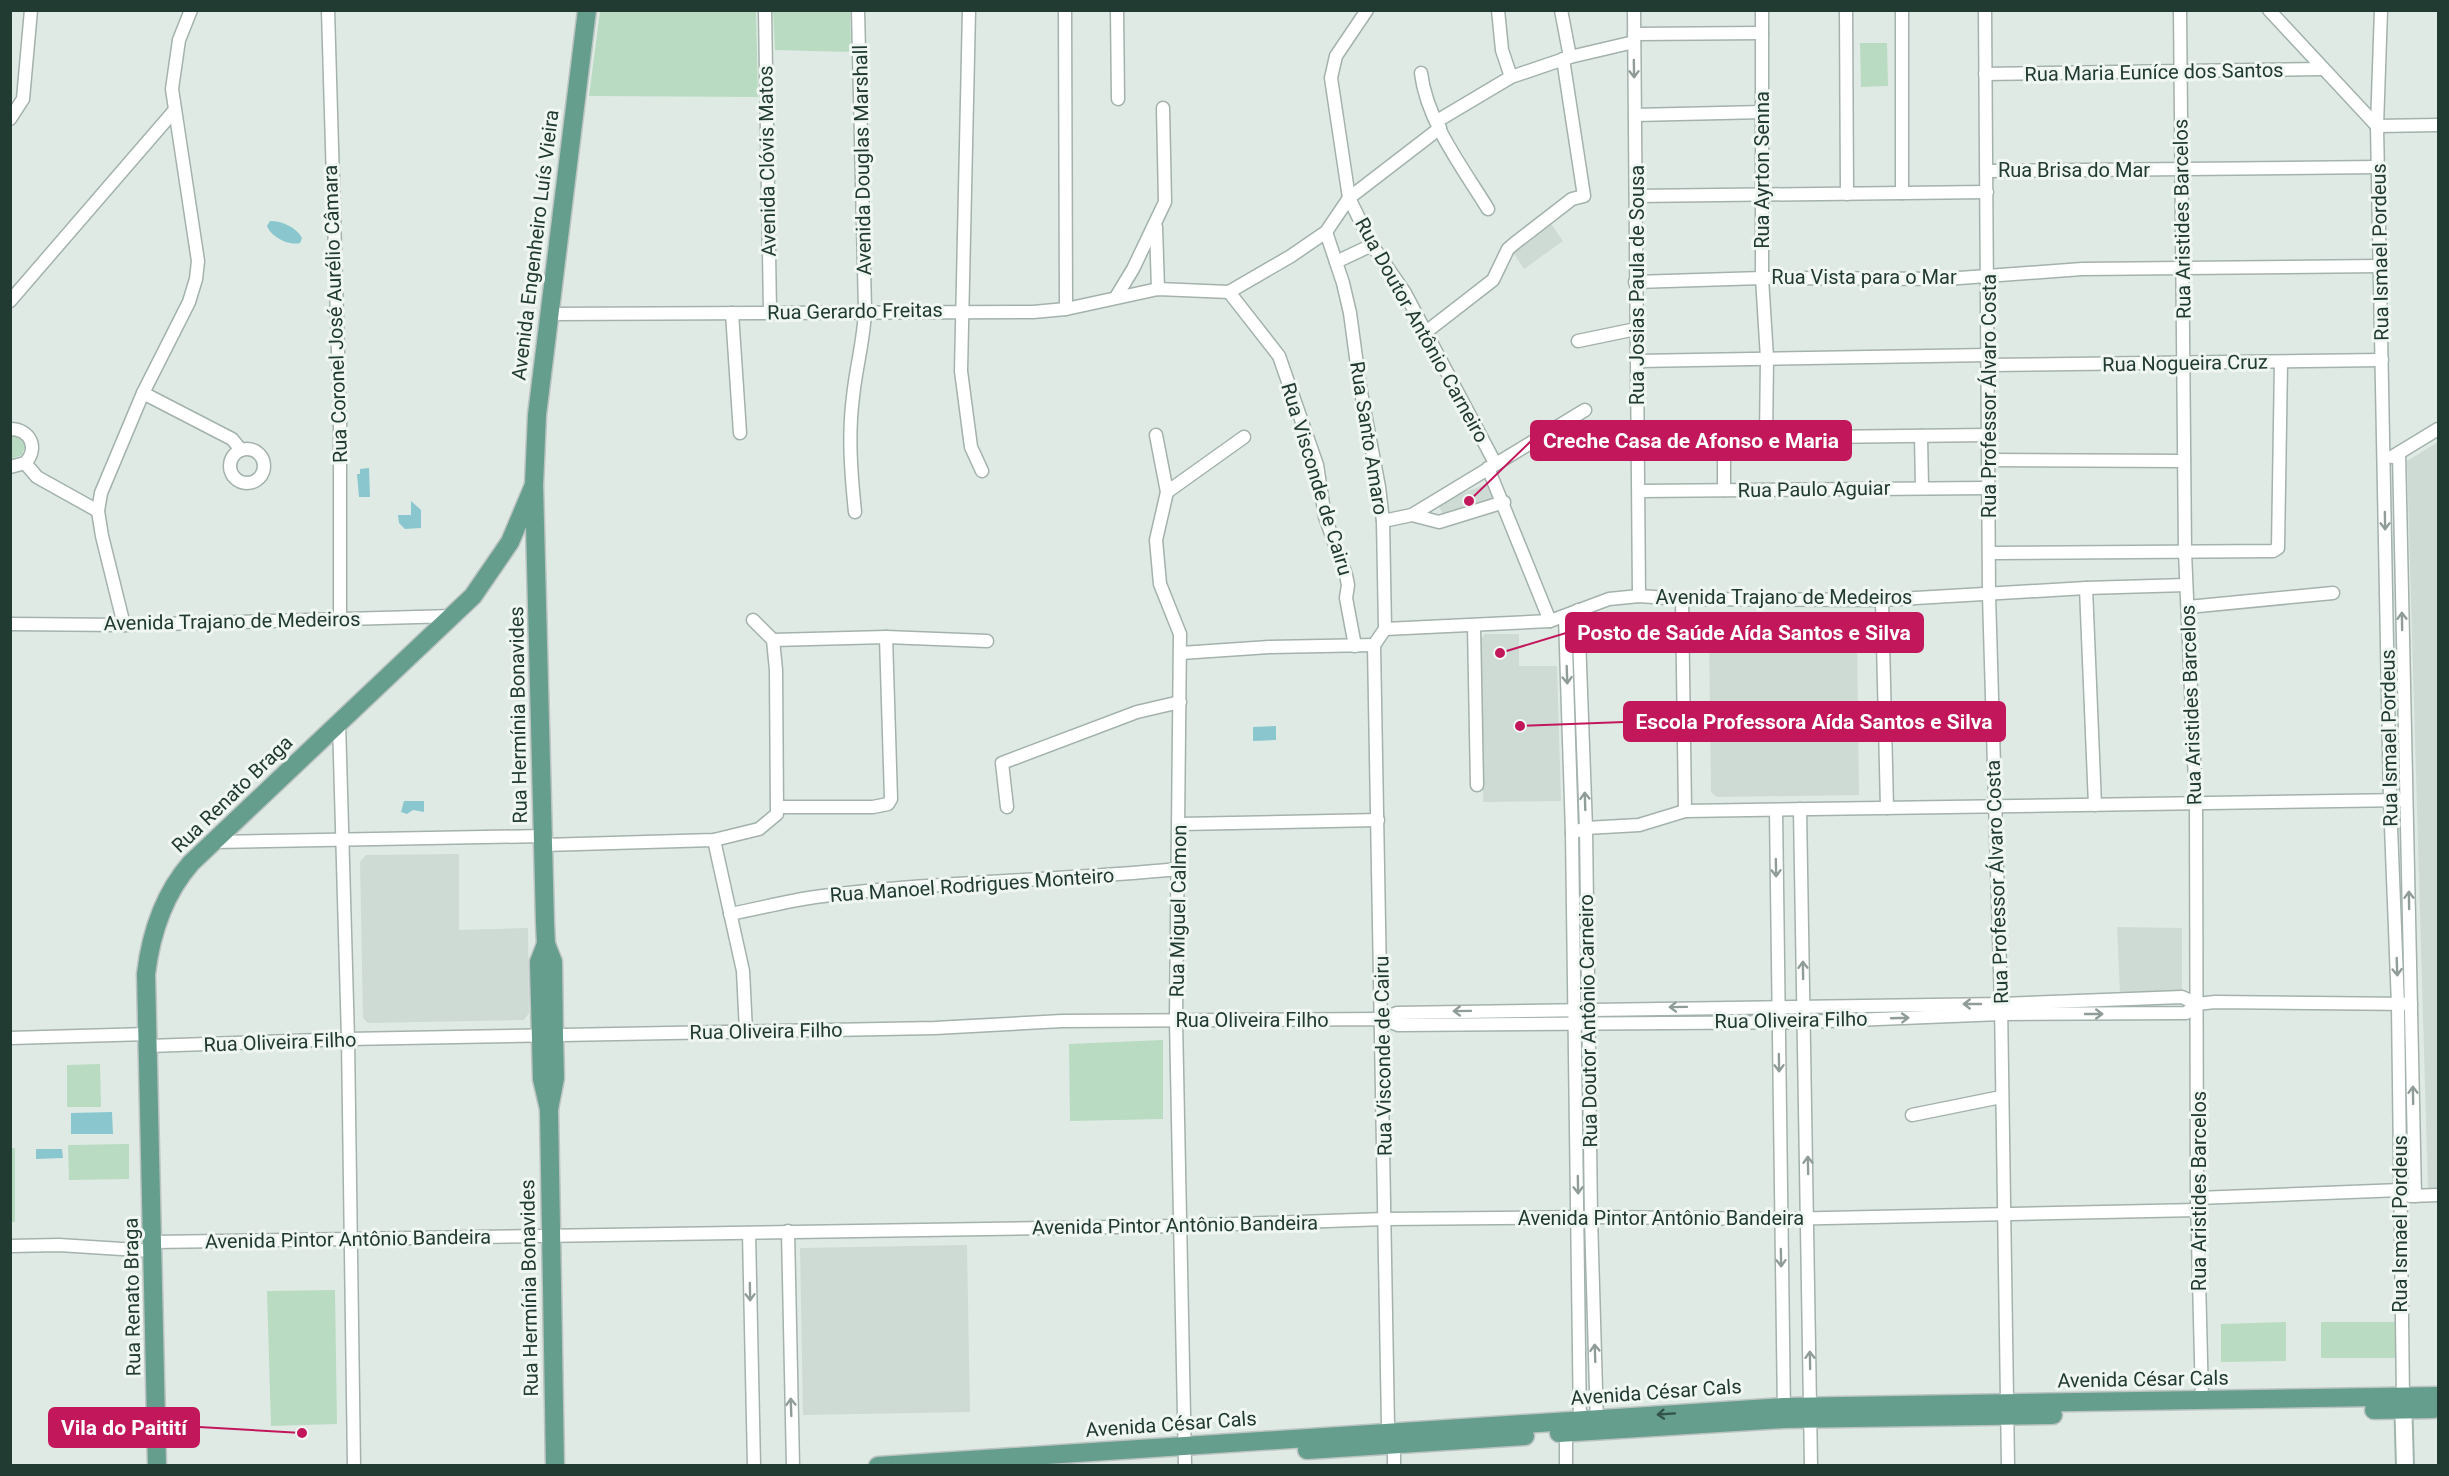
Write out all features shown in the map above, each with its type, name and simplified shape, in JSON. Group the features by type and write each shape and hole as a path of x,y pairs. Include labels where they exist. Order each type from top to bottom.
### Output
{"main road":[{"name":"Avenida Engenheiro Luís Vieira","path":"534,485 537,415 587,10"},
{"name":"Rua Renato Braga","path":"157,1466 146,974 158,918 184,871 339,722 454,616 492,572 510,542 534,485"},
{"name":"Rua Hermínia Bonavides","path":"534,485 546,944 553,962 548,1036 555,1078 549,1109 555,1466"},
{"name":"Avenida César Cals","path":"1071,1466 1391,1439 1784,1413 2403,1403 2439,1396"},
{"name":"Avenida César Cals","path":"2403,1403 2439,1409"},
{"name":"Rua Ismael Pordeus","path":"2403,1403 2406,1466"},
{"name":"Avenida César Cals","path":"878,1466 1185,1456"}],"street":[{"path":"10,119 23,99 31,10"},
{"path":"124,625 98,510 107,475 143,393 189,302 196,279 198,261 172,89 179,40 191,10"},
{"name":"Rua Coronel José Aurélio Câmara","path":"328,10 340,422 340,618"},
{"name":"Avenida Clóvis Matos","path":"765,10 770,312"},
{"name":"Avenida Douglas Marshall","path":"855,512 850,451 852,399 864,338 866,310 858,10"},
{"path":"969,10 960,310 961,371 968,428 974,455 982,471"},
{"path":"1065,10 1066,309"},
{"path":"1117,10 1118,99"},
{"name":"Rua Doutor Antônio Carneiro","path":"1367,10 1336,56 1331,78 1349,198 1372,245 1406,293 1492,466 1550,621"},
{"path":"1498,10 1502,50 1511,77"},
{"path":"1426,332 1492,280 1508,249 1572,199 1580,199 1584,196 1561,10"},
{"name":"Rua Josias Paula de Sousa","path":"1634,10 1639,596"},
{"name":"Rua Ayrton Senna","path":"1762,10 1764,196 1762,278 1767,358 1766,438"},
{"path":"1846,10 1847,194"},
{"path":"1902,10 1902,193"},
{"name":"Rua Professor Álvaro Costa","path":"1985,10 1989,274 1989,595 2001,1009 2008,1466"},
{"name":"Rua Aristides Barcelos","path":"2180,10 2185,552 2196,805 2197,1204 2202,1406"},
{"path":"2269,10 2377,126 2439,125"},
{"name":"Rua Ismael Pordeus","path":"2381,10 2377,126 2390,801 2415,1196"},
{"path":"1229,292 1291,256 1326,232 1349,198 1438,124 1511,77 1634,38 1762,33"},
{"name":"Rua Maria Euníce dos Santos","path":"1985,74 2180,73 2323,69"},
{"path":"1421,73 1425,93 1438,124 1488,209"},
{"path":"1116,297 1156,224 1167,194 1163,108"},
{"path":"10,301 174,111"},
{"path":"1635,115 1763,112"},
{"name":"Rua Brisa do Mar","path":"1987,171 2378,167"},
{"name":"Rua Brisa do Mar","path":"1636,196 1987,192"},
{"path":"1156,224 1158,289"},
{"name":"Rua Santo Amaro","path":"1326,232 1350,313 1360,387 1374,452 1383,521 1385,629"},
{"path":"1336,262 1372,245"},
{"name":"Rua Vista para o Mar","path":"1635,282 1762,278 1946,279 1989,274 2182,267 2380,266"},
{"name":"Rua Gerardo Freitas","path":"550,314 866,310 1033,312 1066,309 1158,289 1229,292"},
{"name":"Rua Visconde de Cairu","path":"1229,292 1274,348 1296,401 1317,465 1324,517 1348,585 1346,598 1355,646"},
{"path":"732,313 740,433"},
{"path":"1578,341 1636,329"},
{"name":"Rua Nogueira Cruz","path":"1638,361 1767,358 2183,364 2382,360"},
{"path":"1990,552 2273,551 2278,548 2281,362"},
{"path":"143,393 232,439 242,450"},
{"path":"1383,521 1412,515 1585,410"},
{"path":"10,429 24,431 32,441 32,453 25,463 10,466"},
{"path":"2383,462 2439,429"},
{"name":"Rua Miguel Calmon","path":"1156,435 1167,492 1156,540 1160,584 1180,633 1181,653 1176,1020 1185,1456"},
{"path":"1638,439 1989,435"},
{"path":"1921,436 1922,488"},
{"path":"1167,492 1244,437"},
{"path":"1724,438 1724,490"},
{"name":"Rua Ismael Pordeus","path":"2399,453 2406,800 2401,1193 2403,1403"},
{"path":"1990,460 2184,461"},
{"path":"25,463 37,477 98,510"},
{"name":"Rua Paulo Aguiar","path":"1639,491 1989,488"},
{"path":"1412,515 1439,522 1504,502"},
{"name":"Avenida Trajano de Medeiros","path":"1385,629 1550,621 1609,599 1639,596 1682,599 1882,600 2085,588 2186,585"},
{"path":"2085,588 2095,805"},
{"path":"2188,608 2333,593"},
{"path":"1682,599 1685,811"},
{"path":"1882,600 1887,808"},
{"name":"Rua Doutor Antônio Carneiro","path":"1578,610 1587,859 1588,1023 1585,1217 1578,1305 1584,1427"},
{"name":"Avenida Trajano de Medeiros","path":"10,624 124,625 454,616"},
{"name":"Rua Doutor Antônio Carneiro","path":"1565,617 1575,1023 1585,1217 1593,1304 1584,1427 1566,1466"},
{"path":"213,842 714,840 759,829 777,814 778,807 773,640 753,620"},
{"path":"1474,626 1477,785"},
{"path":"1181,653 1257,648 1374,645 1385,629"},
{"path":"773,640 886,637 987,641"},
{"path":"778,807 873,807 888,804 891,799 886,637"},
{"name":"Rua Visconde de Cairu","path":"1374,645 1383,1019 1385,1220 1391,1439 1394,1466"},
{"path":"1007,807 1002,764 1137,711 1180,702"},
{"path":"339,722 344,840 354,1466"},
{"path":"1572,833 1586,828 1639,825 1685,811 2406,800"},
{"path":"1800,809 1811,1466"},
{"path":"1776,810 1784,1413"},
{"path":"1180,824 1378,820"},
{"path":"714,840 742,971 746,1031"},
{"path":"1572,860 1587,859"},
{"name":"Rua Manoel Rodrigues Monteiro","path":"730,914 812,897 872,890 970,882 1082,879 1179,869"},
{"path":"1573,912 1587,912"},
{"name":"Rua Oliveira Filho","path":"10,1038 148,1040 548,1036 1176,1020 1383,1019 1398,1025 1804,1022 2182,997 2197,1004 2215,1002 2404,1005"},
{"name":"Rua Oliveira Filho","path":"1383,1019 1397,1012 1804,1005 2001,1009"},
{"path":"1533,1010 1533,1024"},
{"path":"1484,1011 1485,1024"},
{"path":"1912,1115 2001,1097"},
{"name":"Avenida Pintor Antônio Bandeira","path":"10,1246 153,1246 351,1238 1180,1226 1385,1220 1585,1217 1808,1219 2004,1213 2401,1193 2415,1196 2439,1195"},
{"path":"788,1231 793,1466"},
{"path":"749,1233 754,1466"},
{"path":"1578,1305 1593,1304"}],"shaded area":[{"path":"1549,221 1563,241 1524,269 1510,248"},
{"path":"2438,442 2438,1190 2428,1190 2407,461"},
{"path":"1493,482 1500,500 1444,519 1438,502"},
{"path":"1854,629 1857,633 1859,795 1717,797 1711,792 1709,632"},
{"path":"1485,634 1519,634 1519,666 1557,666 1561,801 1483,802 1481,639"},
{"path":"459,854 459,930 528,928 529,1013 524,1020 368,1023 363,1018 360,862 366,855"},
{"path":"2117,927 2182,928 2182,991 2120,992"},
{"path":"967,1245 970,1412 803,1415 800,1248"}],"green space":[{"path":"600,11 756,11 758,97 589,96"},
{"path":"773,11 850,11 851,52 775,50"},
{"path":"1860,43 1887,43 1888,86 1861,87"},
{"path":"10,434 21,437 26,444 22,455 11,459"},
{"path":"1163,1040 1163,1119 1070,1121 1069,1044"},
{"path":"100,1064 101,1107 67,1107 67,1065"},
{"path":"129,1144 129,1179 69,1180 68,1145"},
{"path":"11,1148 15,1148 15,1222 11,1222"},
{"path":"335,1290 337,1424 271,1426 267,1291"},
{"path":"2286,1322 2286,1361 2221,1362 2221,1324"},
{"path":"2321,1322 2396,1322 2396,1358 2321,1358"}],"water":[{"path":"270,221 284,223 292,228 302,238 300,243 286,242 276,237 267,226"},
{"path":"369,468 370,497 359,497 357,474 360,474 360,469"},
{"path":"411,501 421,510 421,528 405,529 399,523 398,515 411,515"},
{"path":"1276,726 1276,740 1253,741 1253,727"},
{"path":"404,801 424,801 424,812 413,810 407,814 401,812"},
{"path":"112,1112 113,1134 71,1134 71,1113"},
{"path":"36,1149 62,1149 63,1158 36,1159"}],"place":[{"name":"Creche Casa de Afonso e Maria","path":"1469,501"},
{"name":"Posto de Saúde Aída Santos e Silva","path":"1500,653"},
{"name":"Escola Professora Aída Santos e Silva","path":"1520,726"},
{"name":"Vila do Paitití","path":"302,1433"}]}
